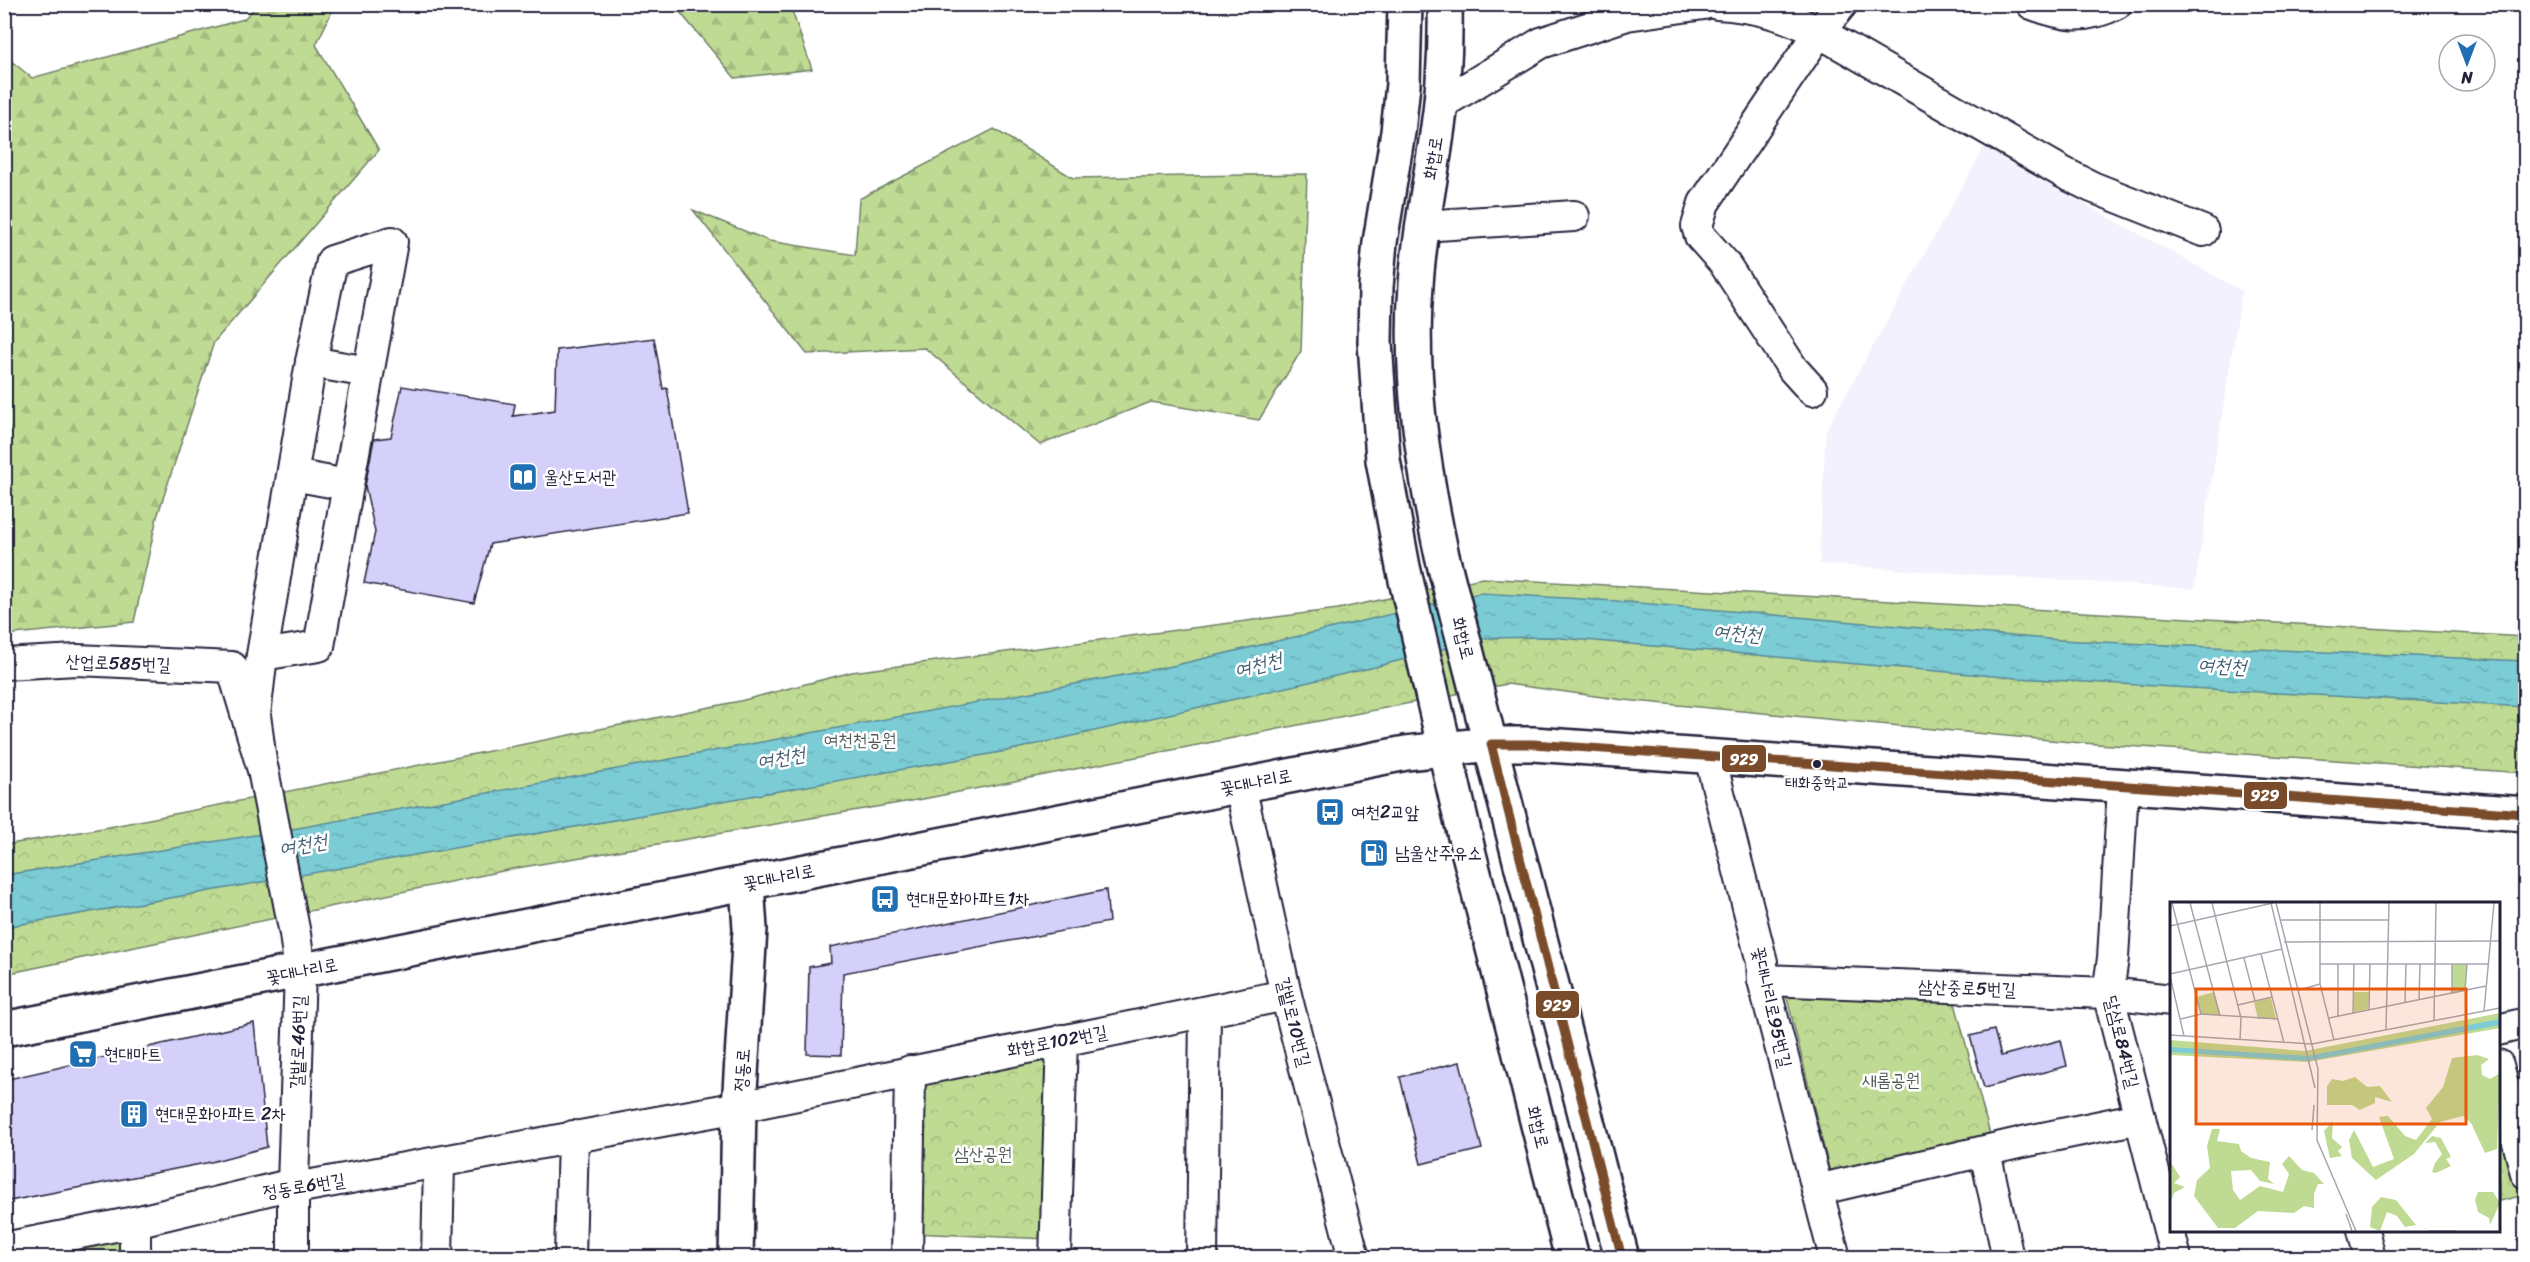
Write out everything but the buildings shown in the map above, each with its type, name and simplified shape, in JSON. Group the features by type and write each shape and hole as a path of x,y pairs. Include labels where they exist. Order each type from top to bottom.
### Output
{"main road":[{"name":"화합로","path":"1406,4 1403,84 1398,132 1380,242 1375,342 1383,460 1403,567 1468,850 1571,1257"},
{"name":"화합로","path":"1445,4 1441,104 1422,226 1416,288 1417,391 1431,505 1442,556 1622,1257"},
{"name":"꽃대나리로","path":"4,1029 1406,753 1444,748 1491,744 1533,744 2526,814"},
{"name":"정동로","path":"736,1257 739,1107 750,929 747,884"}],"street":[{"path":"1441,104 1541,43 1627,15 1704,4"},
{"path":"1717,4 1740,5 1786,16 1819,32 2064,173 2092,187 2203,231"},
{"path":"1812,390 1793,369 1730,272 1700,236 1697,226 1704,203 1819,32 1842,4"},
{"path":"2032,4 2059,14 2072,15 2102,11 2116,4"},
{"path":"1422,226 1574,216"},
{"path":"262,655 320,646 347,485 393,242 332,261 311,362 262,655 255,715 262,765"},
{"path":"311,362 368,372"},
{"path":"293,475 347,485"},
{"name":"산업로585번길","path":"4,664 77,660 232,667 262,765"},
{"name":"꽃대나리로95번길","path":"1710,757 1762,962 1762,980 1835,1257"},
{"name":"갈밭로46번길","path":"262,765 294,928 300,971 293,1257"},
{"name":"갈밭로10번길","path":"1240,786 1286,995 1354,1257"},
{"name":"달삼로84번길","path":"2123,786 2114,958 2108,993 2176,1257"},
{"name":"삼산중로5번길","path":"1762,980 2108,993 2170,1000"},
{"name":"화합로102번길","path":"739,1107 1286,995"},
{"path":"1202,1257 1205,1012"},
{"path":"2500,1030 2526,1023"},
{"path":"1055,1257 1062,1040"},
{"path":"2500,1069 2526,1173"},
{"path":"907,1257 910,1071"},
{"name":"정동로6번길","path":"11,1250 293,1184 301,1187 739,1107"},
{"path":"1817,1190 2140,1118"},
{"path":"570,1257 573,1136"},
{"path":"1985,1152 2008,1257"},
{"path":"437,1257 439,1163"},
{"path":"135,1222 135,1257"},
{"path":"2364,1232 2370,1257"}],"shaded area":[{"path":"1984,148 2242,291 2194,589 1819,564 1826,430"}],"green space":[{"path":"257,5 335,5 316,45 379,150 214,342 157,517 134,622 5,635 5,56 32,78 244,19"},
{"path":"674,5 790,5 812,69 735,78"},
{"path":"994,129 1073,178 1307,174 1301,351 1259,420 1151,402 1040,445 925,348 807,354 693,210 769,241 855,255 859,199"},
{"name":"여천천공원","path":"1482,578 2525,637 2525,773 2082,743 1624,700 1507,684 923,799 517,868 5,974 5,845 109,827 740,701 852,672 1338,609"},
{"name":"새롬공원","path":"1783,981 1951,988 1993,1146 1833,1185"},
{"name":"삼산공원","path":"1054,1048 1048,1239 913,1233 917,1075"},
{"path":"2500,1073 2526,1173 2525,1195 2500,1201"},
{"path":"135,1222 135,1257 14,1258"}],"water":[{"name":"여천천","path":"1480,593 1616,601 2059,640 2525,661 2525,707 2016,678 1550,637 1484,638 1375,667 1007,751 5,927 5,875 293,829 1172,666"}],"transit line":[{"name":"929","path":"1622,1258 1491,744 1533,744 2526,814"}],"place":[{"name":"울산도서관","path":"523,477"},
{"name":"태화중학교","path":"1817,764"},
{"name":"여천2교앞","path":"1330,812"},
{"name":"남울산주유소","path":"1374,853"},
{"name":"현대문화아파트1차","path":"885,899"},
{"name":"현대마트","path":"83,1054"},
{"name":"현대문화아파트 2차","path":"134,1114"}]}
